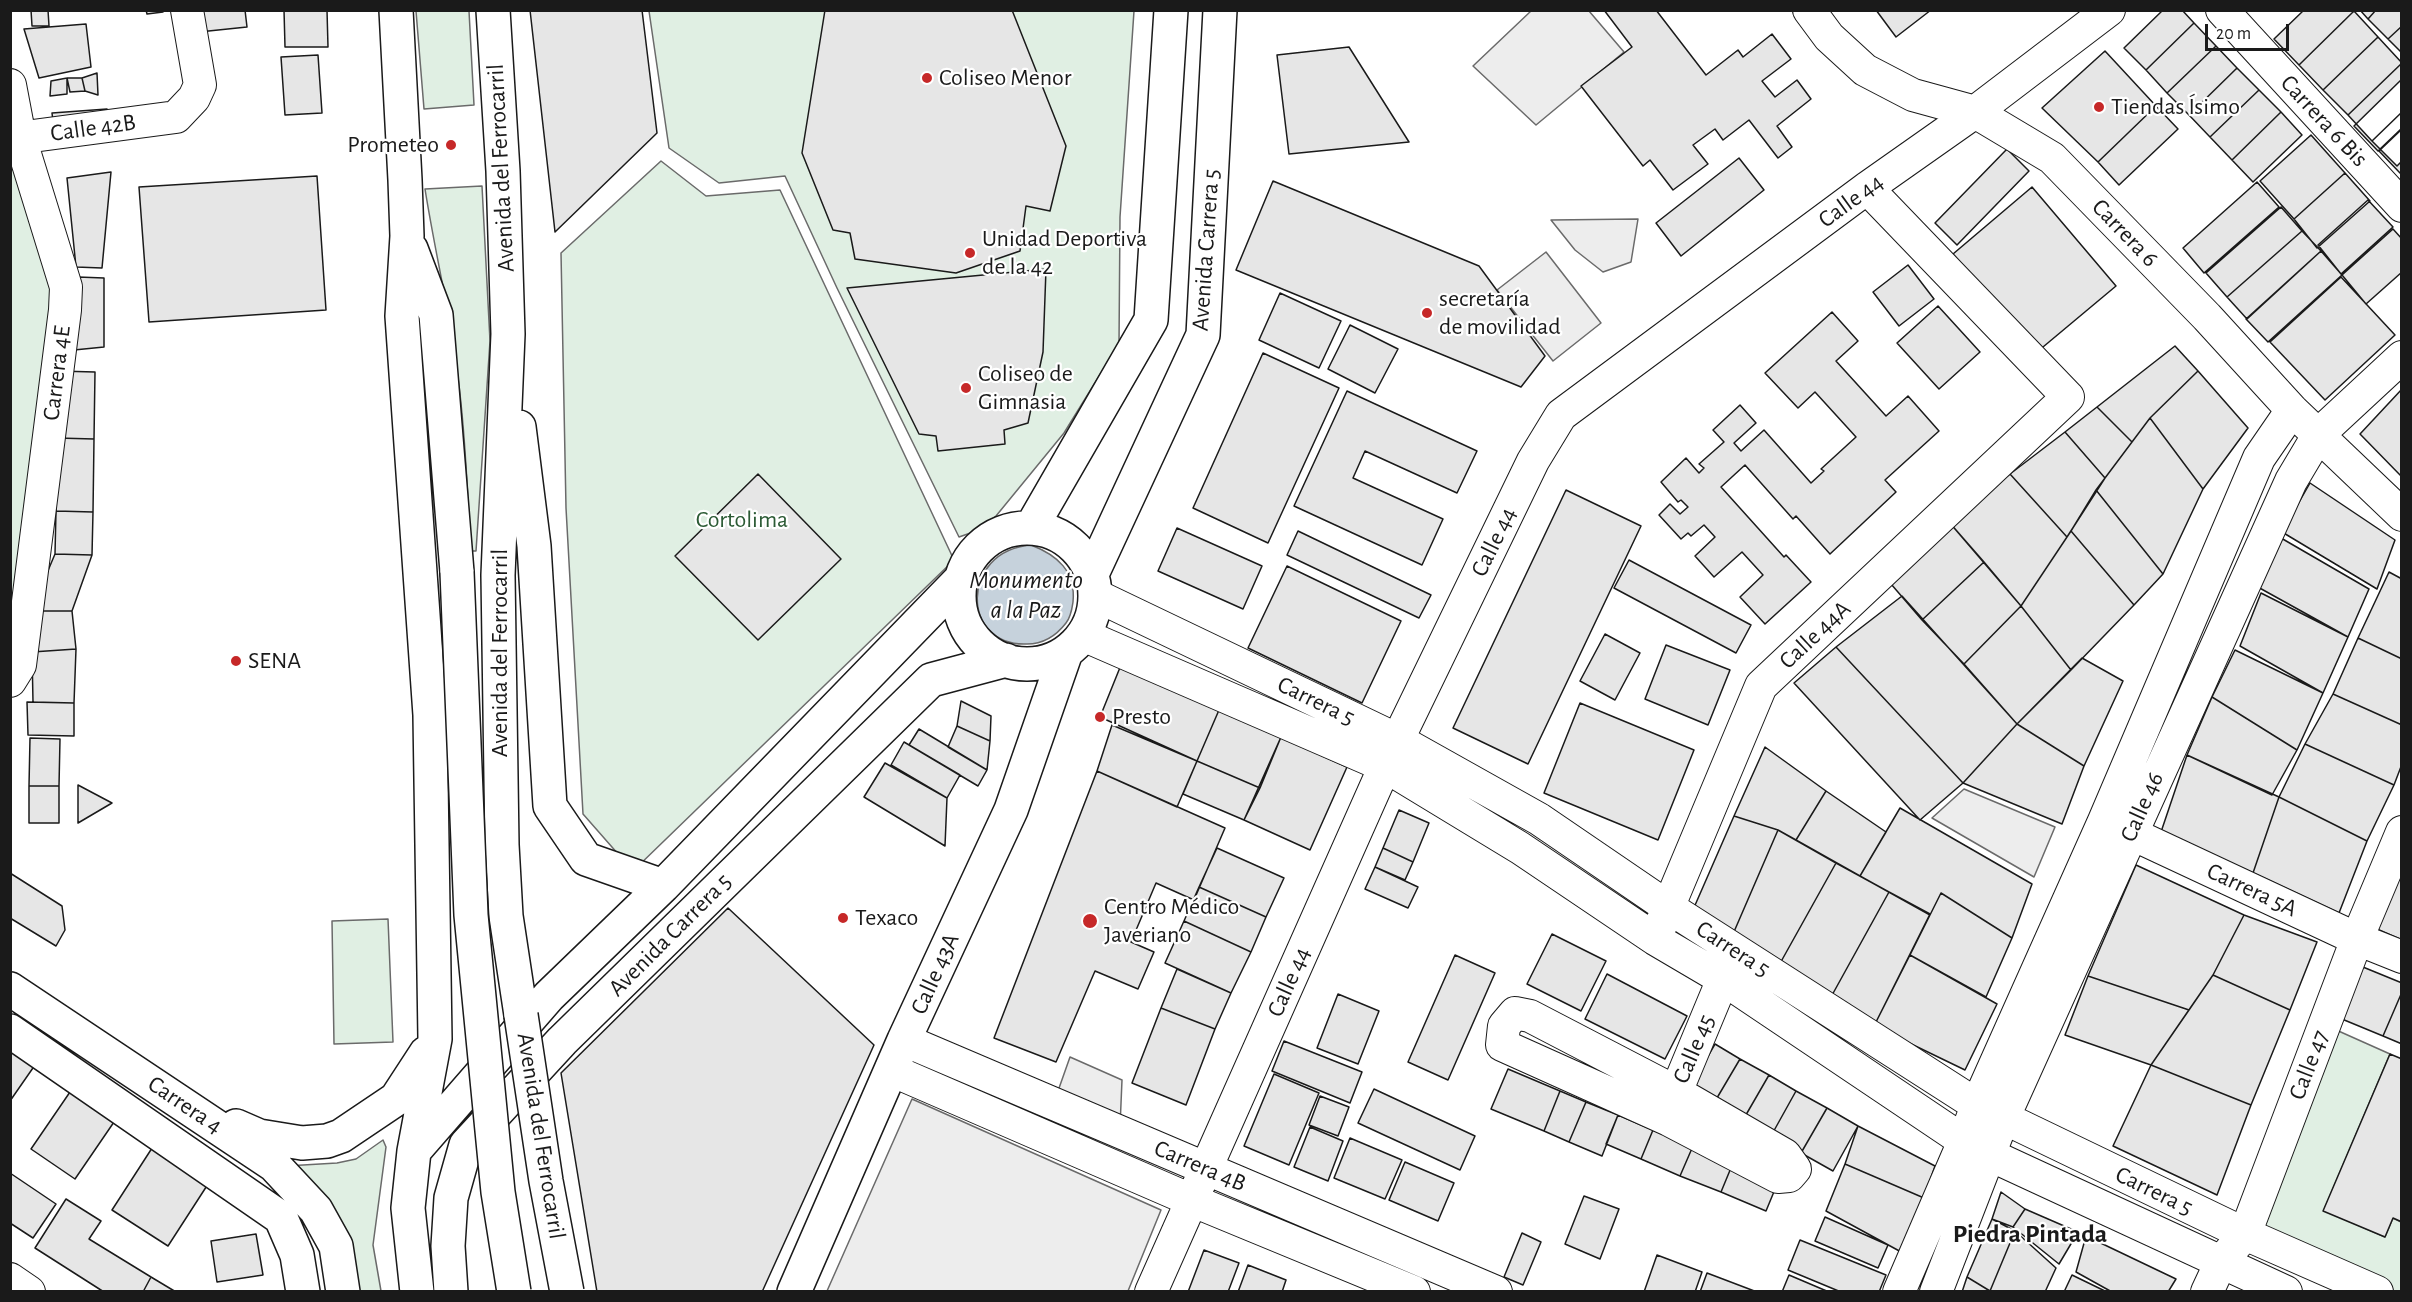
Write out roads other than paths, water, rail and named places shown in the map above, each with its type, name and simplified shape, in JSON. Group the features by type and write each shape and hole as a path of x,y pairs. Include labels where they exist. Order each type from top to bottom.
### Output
{"main road":[{"path":"396,10 403,115 406,236 402,316 430,715 435,1039 414,1151 408,1208 417,1292"},
{"name":"Avenida del Ferrocarril","path":"493,10 503,171 508,334 498,575 502,845 506,916 546,1181 567,1292"},
{"name":"Avenida Carrera 5","path":"1031,528 1151,320 1171,10"},
{"name":"Avenida Carrera 5","path":"1094,584 1203,335 1220,10"},
{"name":"Avenida del Ferrocarril","path":"406,236 436,315 457,572 471,915 498,1192 514,1292"},
{"path":"506,386 517,406 534,546 550,806 586,859 663,886"},
{"path":"1031,528 1051,532 1069,542 1083,557 1094,584 1093,616 1075,644 1047,661 1026,664 1006,660 981,645 970,631 962,615 959,597 961,579 971,558 986,541 1007,530 1031,528"},
{"name":"Avenida Carrera 5","path":"414,1151 549,996 663,886 961,579"},
{"name":"Calle 43A","path":"794,1292 904,1040 1011,810 1075,644"},
{"name":"Avenida Carrera 5","path":"451,1292 448,1246 451,1198 466,1145 562,1041 931,680 1006,660"},
{"name":"Carrera 4","path":"10,990 274,1165 316,1210 336,1246 343,1292"},
{"name":"Carrera 4","path":"10,1031 281,1218 297,1255 303,1292"},
{"path":"190,1108 259,1136 302,1143 327,1141 341,1136 396,1099 435,1039"}],"street":[{"name":"Calle 42B","path":"15,138 176,117 194,98 200,85 187,10"},
{"name":"Carrera 6","path":"1809,10 1829,37 1865,70 1913,95 1975,112 2052,158 2190,300 2292,410 2402,515"},
{"name":"Calle 44","path":"1151,1292 1392,753 1533,461 1562,415 1867,188 1975,112 2109,10"},
{"name":"Carrera 6 Bis","path":"2222,10 2402,206"},
{"name":"Carrera 4E","path":"10,84 15,138 66,287 65,310 15,675"},
{"name":"Calle 44A","path":"1655,939 1761,686 2068,397 1867,188"},
{"name":"Calle 46","path":"1936,1292 1977,1148 1990,1112 2117,827 2291,481 2319,434 2402,357"},
{"name":"Calle 46","path":"2117,827 2259,458 2292,410"},
{"name":"Carrera 5","path":"1094,584 1392,753 1520,848 1655,939 1723,979 1977,1148 2286,1292"},
{"name":"Carrera 5","path":"1075,644 1392,753 1539,819 1668,907 1990,1112 2245,1234 2377,1292"},
{"name":"Carrera 5A","path":"2117,827 2357,939 2402,957"},
{"name":"Calle 47","path":"2207,1292 2221,1262 2245,1234 2357,939 2402,832"},
{"name":"Calle 45","path":"1672,1106 1723,979"},
{"path":"1515,1013 1530,1016 1672,1106 1502,1045 1504,1026 1515,1013"},
{"name":"Carrera 4B","path":"904,1040 1496,1292"},
{"name":"Carrera 4B","path":"891,1070 1191,1200 1414,1292"},
{"name":"Calle 46","path":"1899,1292 1977,1148"},
{"path":"10,1279 29,1292"}],"water":[{"name":"Monumento a la Paz","path":"1031,545 1057,559 1068,573 1073,591 1071,613 1062,628 1044,641 1027,644 1005,641 990,631 980,616 977,598 981,580 991,563 1007,551"}],"place":[{"name":"Coliseo Menor","path":"927,78"},
{"name":"Tiendas Ísimo","path":"2099,107"},
{"name":"Prometeo","path":"451,145"},
{"name":"Unidad Deportiva de la 42","path":"970,253"},
{"name":"secretaría de movilidad","path":"1427,313"},
{"name":"Coliseo de Gimnasia","path":"966,388"},
{"name":"SENA","path":"236,661"},
{"name":"Presto","path":"1100,717"},
{"name":"Texaco","path":"843,918"},
{"name":"Centro Médico Javeriano","path":"1090,921"}],"district":[{"name":"Piedra Pintada","path":"2030,1234"}],"park label":[{"name":"Cortolima","path":"742,520"}]}
